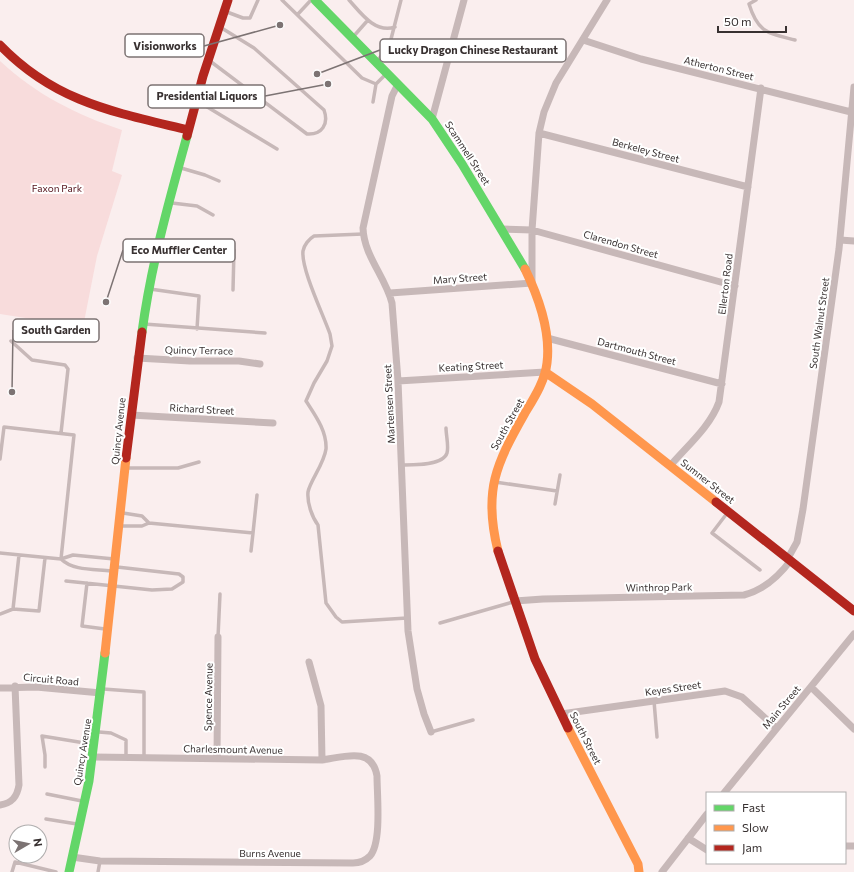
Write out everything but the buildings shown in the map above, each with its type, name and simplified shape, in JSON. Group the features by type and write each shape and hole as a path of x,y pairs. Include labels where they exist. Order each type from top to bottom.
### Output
{"street":[{"name":"Quincy Avenue","path":"69,872 93,757 137,358 148,289 158,244 196,101 218,26 228,0"},
{"name":"Scammell Street","path":"315,0 432,119 459,157 532,283"},
{"path":"432,119 464,0"},
{"name":"South Street","path":"607,0 556,83 544,112 539,133 532,230 532,283 540,304 547,338 546,372 539,388 503,452 494,482 491,507 493,526 505,575 542,677 626,840 639,872"},
{"name":"Atherton Street","path":"583,40 641,59 761,88 851,112"},
{"path":"0,45 21,65 59,91 95,105 188,130"},
{"name":"Martensen Street","path":"398,84 392,96 363,222 363,234 369,256 390,293 394,317 398,381 407,618 410,654 424,714 431,732"},
{"name":"South Walnut Street","path":"790,559 797,542 802,516 840,240 854,87"},
{"name":"Ellerton Road","path":"670,466 714,414 722,384 761,88"},
{"name":"Berkeley Street","path":"539,133 748,187"},
{"name":"Clarendon Street","path":"502,229 532,230 735,286"},
{"path":"840,240 854,241"},
{"name":"Mary Street","path":"390,293 532,283"},
{"name":"Dartmouth Street","path":"547,338 722,384"},
{"name":"Quincy Terrace","path":"137,358 190,361 238,360 260,364"},
{"name":"Sumner Street","path":"546,372 592,404 854,611"},
{"name":"Keating Street","path":"398,381 546,372"},
{"name":"Richard Street","path":"131,415 273,423"},
{"name":"Winthrop Park","path":"514,601 543,599 744,595 758,590 770,582 790,559"},
{"name":"Main Street","path":"725,792 854,634"},
{"name":"Spence Avenue","path":"217,758 218,637"},
{"path":"309,662 321,706 322,760"},
{"path":"0,805 10,803 15,799 18,793 19,785 15,686"},
{"name":"Circuit Road","path":"0,688 15,686 101,691"},
{"path":"811,687 854,729"},
{"name":"Keyes Street","path":"561,714 726,691 742,697 776,728"},
{"name":"Charlesmount Avenue","path":"93,757 322,760 356,756 366,757 372,762"},
{"name":"Burns Avenue","path":"72,857 100,862 360,862 370,856 374,850 376,837 377,776 372,762"},
{"path":"662,872 706,815"},
{"path":"688,838 706,849"}],"lane":[{"path":"224,11 247,19 252,14 258,0"},
{"path":"282,0 362,78 376,84"},
{"path":"298,14 311,0"},
{"path":"349,0 368,20 383,28 395,27"},
{"path":"376,62 389,47 401,0"},
{"path":"756,0 749,2 753,17 761,28 771,34 795,40"},
{"path":"352,38 368,20"},
{"path":"208,59 307,134 316,134 321,131 326,120 324,110 254,48 218,26"},
{"path":"373,102 376,84 387,73"},
{"path":"196,101 233,121 277,149"},
{"path":"178,168 205,175 219,182"},
{"path":"169,202 197,206 213,215"},
{"path":"363,234 314,236 308,240 303,249 304,264 330,334 332,346 327,361 314,383 306,401 322,428 326,449 320,469 308,492 312,516 318,525 326,603 336,617 342,622 407,618"},
{"path":"158,244 234,250 234,290"},
{"path":"148,289 200,296 197,329"},
{"path":"143,324 265,333"},
{"path":"11,341 32,360 65,365 68,369 61,433"},
{"path":"0,459 4,427 74,435 61,559"},
{"path":"401,466 429,464 442,459 448,451 446,428"},
{"path":"125,468 178,468 199,462"},
{"path":"555,504 560,475"},
{"path":"494,482 557,491"},
{"path":"251,551 257,495"},
{"path":"728,511 712,533 760,570"},
{"path":"120,513 142,516 149,523"},
{"path":"119,526 142,526 149,523 253,533"},
{"path":"0,554 61,559 73,555 115,566 179,574 183,577 183,582 172,589 152,590 66,581"},
{"path":"13,609 19,555"},
{"path":"1,608 2,613 13,609 39,611 45,558"},
{"path":"61,559 68,565 76,567 115,566"},
{"path":"86,583 82,626 108,629"},
{"path":"10,584 16,585"},
{"path":"218,637 220,594"},
{"path":"440,624 514,601"},
{"path":"101,691 144,692 144,758"},
{"path":"654,701 658,737"},
{"path":"431,732 473,720"},
{"path":"96,731 111,733 126,740 126,758"},
{"path":"45,767 46,755 42,736 94,745"},
{"path":"47,794 85,801"},
{"path":"46,819 80,825"},
{"path":"12,872 15,862 56,872"},
{"path":"98,872 100,862"}],"green space":[{"name":"Faxon Park","path":"0,61 28,84 57,102 89,118 122,130 112,171 122,175 97,256 83,327 0,314"}],"traffic: fast":[{"path":"315,0 432,119 462,164 525,269"},
{"path":"142,332 155,258 187,136"},
{"path":"69,872 89,781 105,653"}],"traffic: slow":[{"path":"498,551 492,511 492,494 495,479 506,448 542,383 547,363 548,351 543,315 535,291 525,269"},
{"path":"545,372 592,404 716,502"},
{"path":"105,653 126,458"},
{"path":"568,728 638,864 639,872"}],"traffic: jam":[{"path":"187,136 203,76 228,0"},
{"path":"0,45 42,80 64,92 110,110 188,130"},
{"path":"126,458 142,332"},
{"path":"716,502 854,611"},
{"path":"498,551 535,659 568,728"}],"place":[{"name":"Visionworks","path":"280,25"},
{"name":"Lucky Dragon Chinese Restaurant","path":"317,74"},
{"name":"Presidential Liquors","path":"328,84"},
{"name":"Eco Muffler Center","path":"106,302"},
{"name":"South Garden","path":"12,392"}]}
